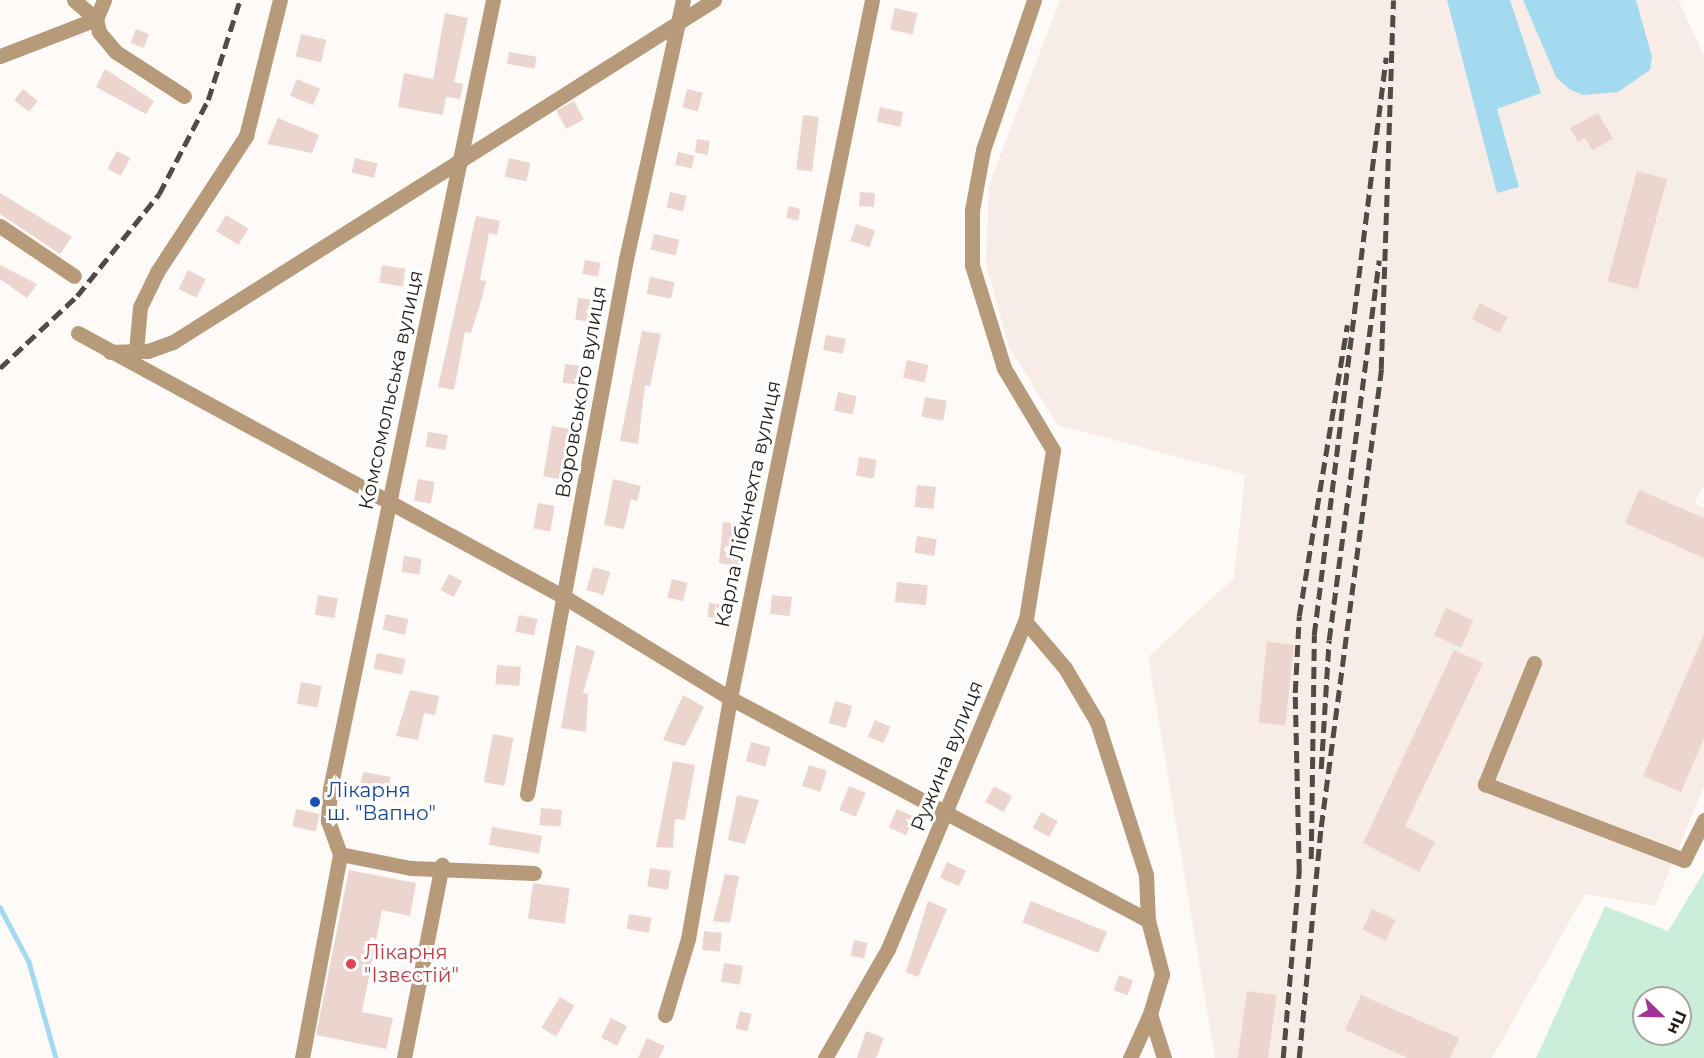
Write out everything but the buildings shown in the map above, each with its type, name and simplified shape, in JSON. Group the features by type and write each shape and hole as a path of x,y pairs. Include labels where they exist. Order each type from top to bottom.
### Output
{"street":[{"path":"74,0 96,19"},
{"path":"104,0 96,19 99,32 116,52 184,96"},
{"path":"136,351 140,307 157,272 246,135 280,0"},
{"name":"Комсомольська вулиця","path":"339,854 328,821 330,789 493,0"},
{"name":"Воровського вулиця","path":"527,794 566,598 626,259 683,0"},
{"path":"110,352 136,351 173,342 460,158 678,26 714,0"},
{"name":"Карла Лібкнехта вулиця","path":"665,1015 687,939 730,698 872,0"},
{"name":"Ружина вулиця","path":"825,1058 888,949 948,813 1025,621 1053,450 1004,368 972,265 972,210 983,150 1034,0"},
{"path":"0,56 96,19"},
{"path":"0,226 74,276"},
{"path":"78,333 389,504 566,598 730,698 1148,921"},
{"path":"1025,621 1065,668 1097,722 1146,874 1148,921 1162,974 1150,1014 1130,1058"},
{"path":"1534,663 1485,784 1684,860 1704,820"},
{"path":"307,1057 339,854 411,868 442,865 534,873"},
{"path":"404,1058 442,865"},
{"path":"1150,1014 1164,1058"}],"shaded area":[{"path":"1060,0 1678,0 1704,55 1704,487 1694,503 1704,507 1704,786 1655,906 1585,894 1492,1058 1215,1058 1148,657 1234,578 1245,475 1058,425 1009,347 986,264 989,185"}],"green space":[{"path":"1704,872 1704,1058 1536,1058 1605,906 1668,931"}],"water":[{"path":"1447,0 1510,0 1541,93 1497,109 1519,187 1497,193"},
{"path":"1523,0 1636,0 1652,57 1650,70 1618,92 1583,95 1569,89 1556,77"}],"waterway":[{"path":"0,907 29,962 56,1058"}],"railway":[{"path":"0,368 77,296 159,194 208,100 240,0"},
{"path":"1299,1058 1321,827 1381,369 1393,0"},
{"path":"1311,859 1314,635 1386,57"},
{"path":"1321,769 1329,640 1379,260"},
{"path":"1283,1058 1299,871 1295,693 1299,616 1347,325"}],"place":[{"name":"Лікарня ш. \"Вапно\"","path":"315,802"},
{"name":"Лікарня \"Ізвєстій\"","path":"351,964"}]}
